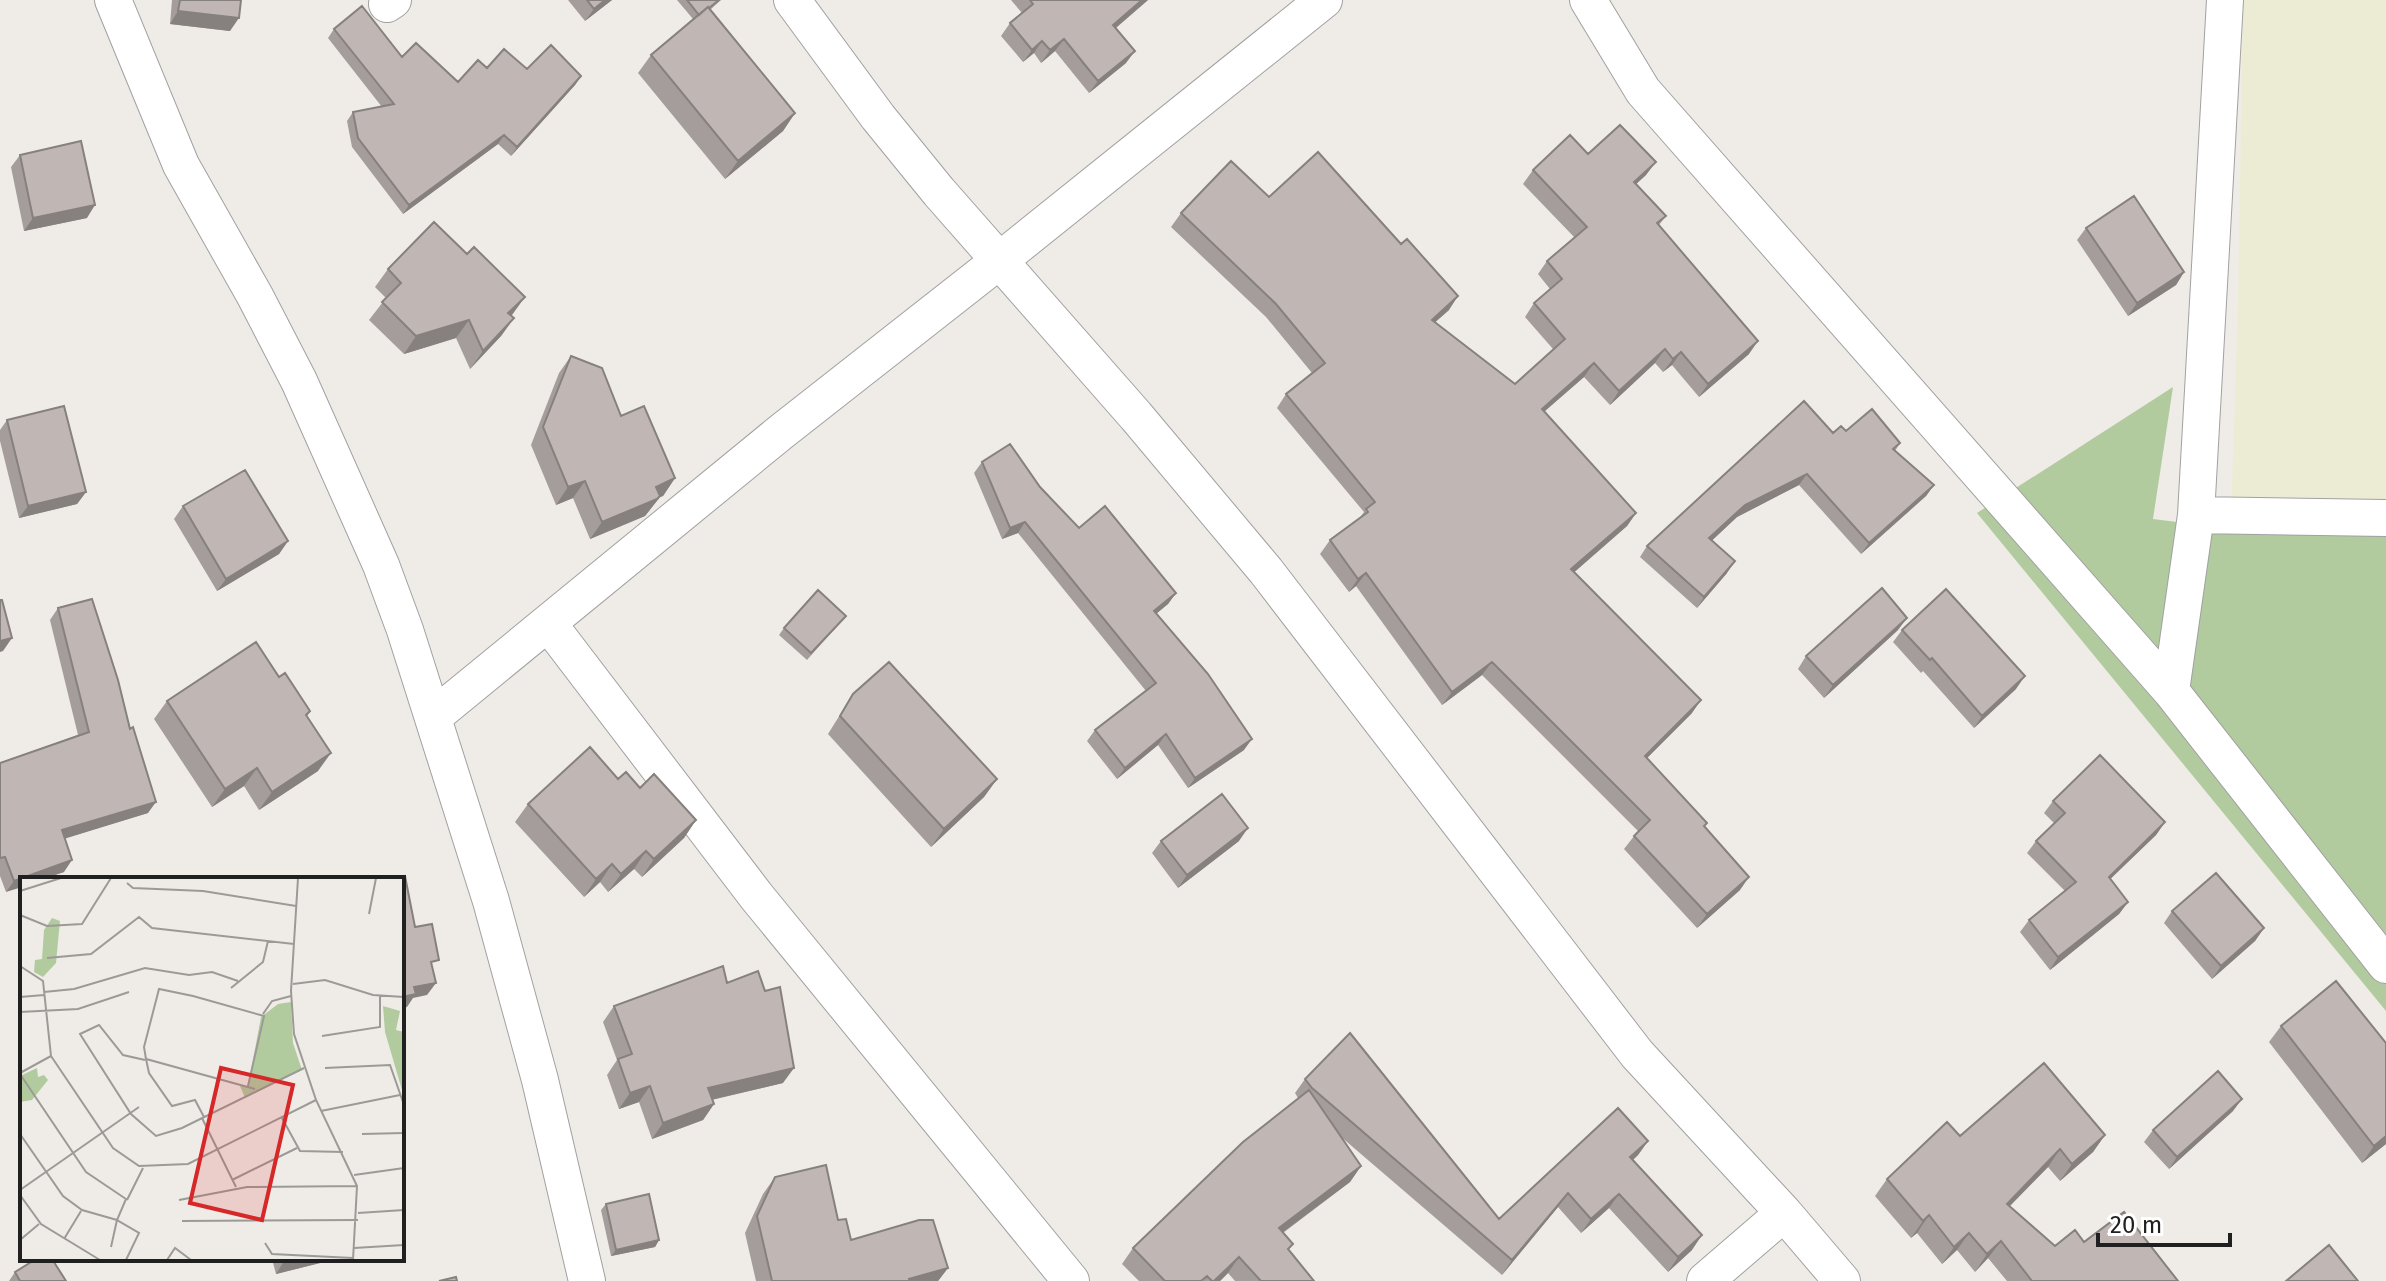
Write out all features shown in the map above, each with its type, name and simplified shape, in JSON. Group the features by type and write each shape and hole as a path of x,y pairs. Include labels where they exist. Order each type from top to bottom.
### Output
{"street":[{"path":"113,0 181,165 267,320 348,489 395,604 491,901 540,1080 587,1281"},
{"path":"792,0 878,117 939,192 1206,497 1266,571 1637,1054 1784,1213 1842,1281"},
{"path":"433,717 781,432 1324,0"},
{"path":"1588,0 1643,91 2171,691 2386,965"},
{"path":"2171,691 2196,515 2225,0"},
{"path":"2196,515 2386,518"},
{"path":"548,623 757,897 1071,1281"},
{"path":"1705,1281 1784,1213"}],"green space":[{"path":"2243,0 2386,0 2386,513 2231,516"},
{"path":"2173,387 2153,519 2193,524 2386,513 2386,1011 1977,513"}],"building":[{"path":"180,0 241,0 239,18 178,11"},
{"path":"587,0 605,0 594,9"},
{"path":"687,0 719,0 699,15"},
{"path":"1030,0 1142,0 1113,25 1135,51 1098,81 1064,39 1050,50 1042,41 1032,50 1010,23 1033,4"},
{"path":"362,6 402,57 416,43 458,82 478,60 487,68 504,49 527,69 551,45 581,76 517,147 504,135 409,205 358,138 353,112 394,104 334,29"},
{"path":"708,7 795,113 738,161 651,55"},
{"path":"1620,125 1656,162 1634,182 1666,216 1657,223 1758,341 1708,384 1681,352 1673,359 1665,349 1619,391 1594,363 1542,409 1636,513 1571,569 1701,700 1645,756 1707,823 1704,826 1749,877 1707,914 1634,836 1650,820 1492,662 1452,692 1366,573 1358,579 1330,540 1368,512 1366,509 1375,502 1286,394 1325,363 1276,304 1181,213 1231,161 1269,197 1318,152 1401,244 1407,239 1458,296 1432,320 1515,384 1565,339 1534,303 1562,279 1547,261 1587,227 1533,170 1570,135 1588,154"},
{"path":"81,141 95,205 33,218 20,155"},
{"path":"2134,196 2184,272 2137,303 2086,228"},
{"path":"434,222 467,254 474,247 525,297 508,313 514,318 483,351 469,320 416,336 382,302 401,283 388,269"},
{"path":"571,356 602,368 621,416 644,406 675,478 656,487 660,496 657,499 602,522 585,481 568,487 543,427"},
{"path":"1804,401 1833,433 1841,426 1846,431 1872,409 1900,443 1893,449 1934,485 1869,543 1807,474 1745,505 1709,538 1735,561 1704,597 1647,546"},
{"path":"64,406 86,492 28,506 7,420"},
{"path":"1010,444 1040,487 1079,528 1105,506 1176,593 1154,611 1208,674 1252,739 1195,778 1166,734 1125,768 1095,730 1156,683 1025,522 1010,528 982,462"},
{"path":"245,470 288,541 226,579 183,506"},
{"path":"1882,588 1907,618 1833,685 1806,656"},
{"path":"1946,589 2025,676 1982,716 1932,658 1930,660 1902,630"},
{"path":"818,590 846,616 811,653 784,628"},
{"path":"92,599 130,729 133,727 156,802 62,830 72,860 14,881 5,857 0,858 0,763 89,732 58,608"},
{"path":"0,600 12,638 0,641"},
{"path":"256,642 279,677 285,673 310,711 306,715 331,753 272,792 257,768 225,789 167,701"},
{"path":"889,662 997,779 944,829 840,716 853,694"},
{"path":"590,747 618,779 626,772 640,788 654,774 696,820 654,859 646,851 621,874 612,864 596,879 528,804"},
{"path":"2100,755 2165,822 2109,877 2128,902 2058,957 2029,920 2076,882 2036,841 2065,813 2053,801"},
{"path":"1222,794 1248,828 1187,875 1161,841"},
{"path":"2216,873 2264,928 2221,966 2172,911"},
{"path":"405,876 415,927 432,924 439,960 431,962 436,983 414,987 416,994 404,997 404,877 401,877"},
{"path":"723,966 727,983 758,971 765,991 780,987 794,1068 708,1088 714,1104 663,1123 650,1086 630,1093 618,1059 632,1054 614,1006"},
{"path":"2336,981 2386,1043 2386,1136 2374,1146 2281,1026"},
{"path":"1350,1033 1499,1219 1618,1108 1648,1141 1630,1157 1702,1235 1678,1257 1619,1194 1591,1219 1568,1193 1512,1260 1305,1079"},
{"path":"2044,1063 2105,1135 2072,1164 2060,1149 2007,1204 2055,1246 2075,1230 2084,1242 2124,1212 2178,1281 2032,1281 2001,1241 1987,1254 1969,1233 1954,1247 1929,1215 1923,1221 1887,1179 1947,1122 1960,1136"},
{"path":"2218,1071 2242,1099 2177,1157 2153,1130"},
{"path":"1309,1090 1361,1166 1279,1228 1293,1244 1288,1249 1314,1281 1261,1281 1239,1257 1214,1281 1207,1276 1201,1281 1165,1281 1133,1248 1243,1142"},
{"path":"826,1165 838,1220 846,1219 851,1240 919,1220 933,1220 948,1268 910,1281 772,1281 757,1216 775,1177"},
{"path":"649,1194 659,1240 616,1250 606,1204"},
{"path":"2329,1245 2358,1281 2286,1281"},
{"path":"33,1261 53,1261 66,1281 20,1281 15,1272"}]}
